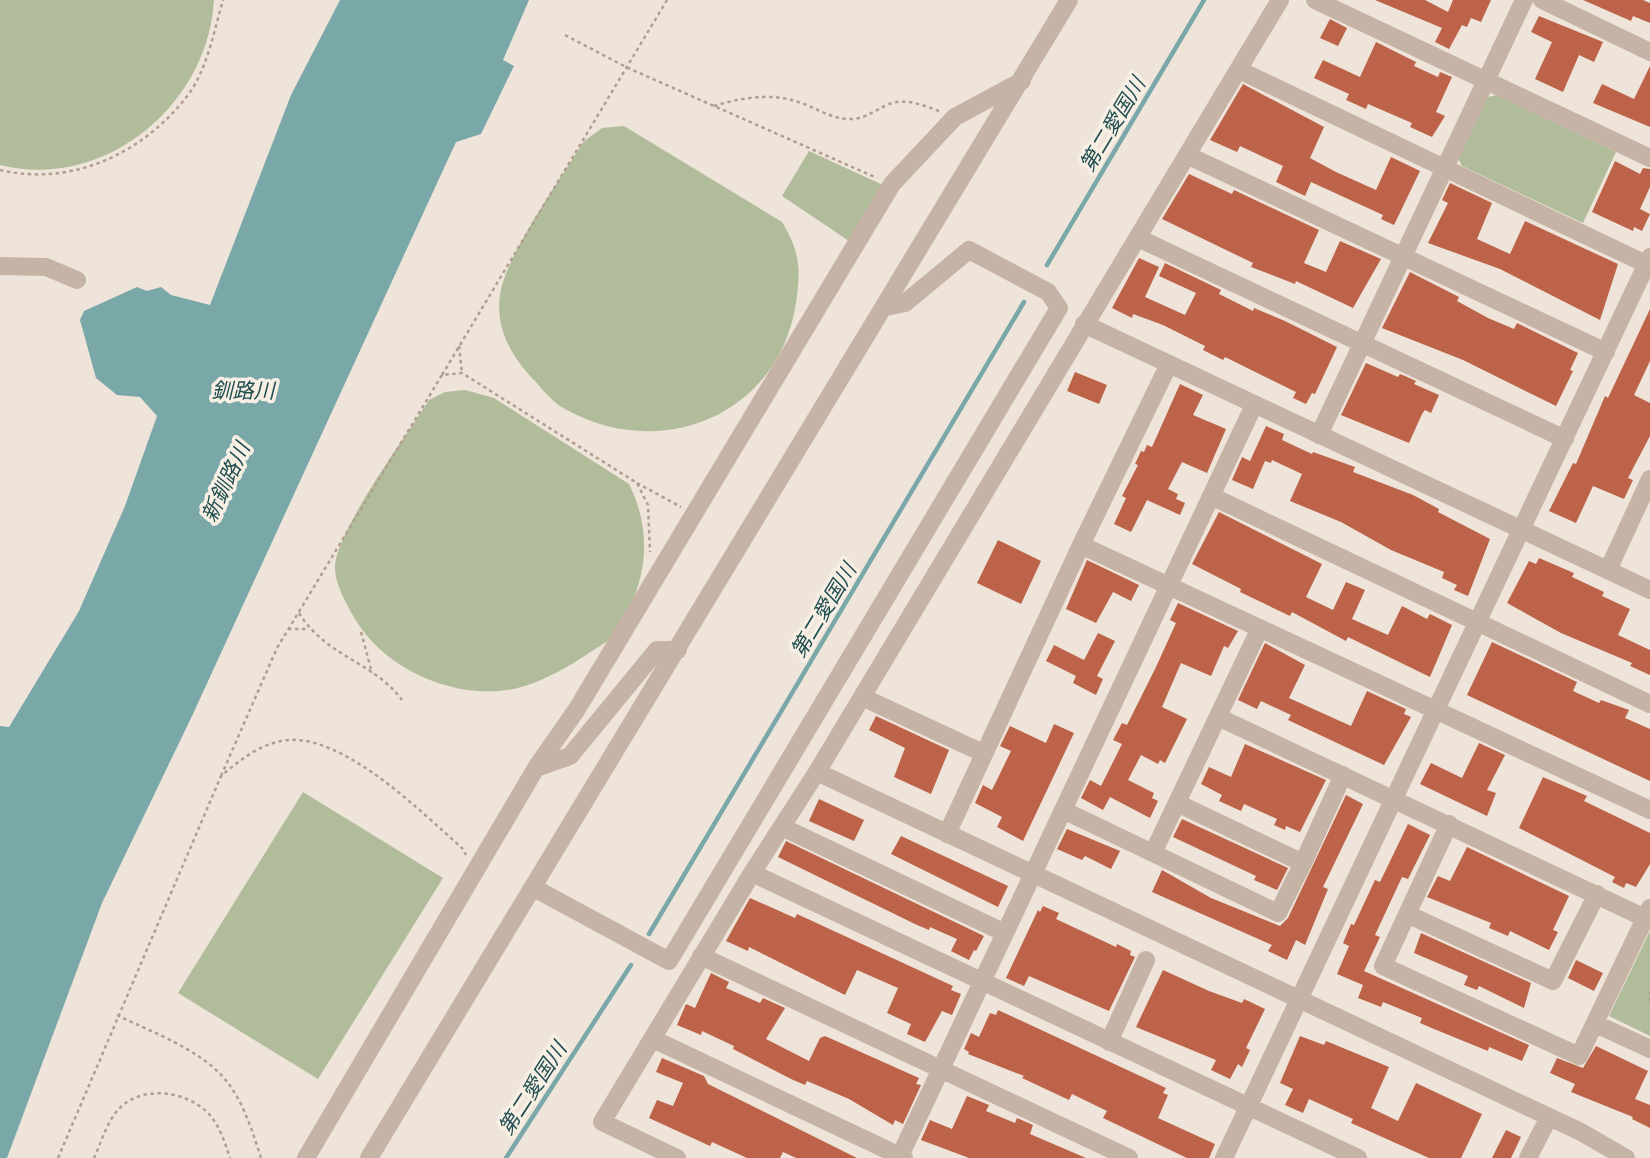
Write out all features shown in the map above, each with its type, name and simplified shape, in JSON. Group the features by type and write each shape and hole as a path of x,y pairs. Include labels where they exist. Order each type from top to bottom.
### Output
{"street":[{"path":"369,1158 886,307 1069,0"},
{"path":"677,1158 602,1122 701,956 817,772 1280,0"},
{"path":"1315,0 1650,158"},
{"path":"1319,435 1524,0"},
{"path":"1542,0 1650,52"},
{"path":"1224,1158 1649,262 1239,70"},
{"path":"306,1158 536,768 577,709 892,184 955,117 1022,81"},
{"path":"1187,155 1606,352"},
{"path":"1139,238 1565,439"},
{"path":"534,888 669,961 1059,308 1048,292 969,250 905,303 886,307"},
{"path":"0,266 46,267 77,280"},
{"path":"1084,324 1650,590"},
{"path":"947,834 1081,545 1169,364"},
{"path":"653,1039 901,1157 1254,405"},
{"path":"1608,570 1650,479"},
{"path":"1211,496 1650,704"},
{"path":"1081,545 1650,810"},
{"path":"1153,853 1260,628"},
{"path":"536,768 570,757 657,650 678,650"},
{"path":"862,697 983,753"},
{"path":"1218,716 1449,824 1597,894 1648,913 1579,1056 1383,965 1449,824"},
{"path":"817,772 1549,1117 1626,1158"},
{"path":"1063,810 1278,913 1343,775"},
{"path":"1177,803 1303,863"},
{"path":"782,827 1005,933"},
{"path":"752,873 1357,1158"},
{"path":"1407,914 1553,981 1597,894"},
{"path":"701,956 1129,1158"},
{"path":"1109,1042 1146,960"},
{"path":"1596,1024 1650,1049"},
{"path":"1528,1158 1549,1117"}],"path":[{"path":"0,170 24,176 73,173 114,158 153,132 189,94 211,44 223,0"},
{"path":"58,1158 248,707 288,629 667,0"},
{"path":"565,35 628,68 892,184"},
{"path":"714,106 730,101 769,97 795,101 841,119 855,119 904,101 955,117"},
{"path":"459,346 463,373"},
{"path":"442,375 463,373 637,483 693,513"},
{"path":"637,483 649,505 650,552"},
{"path":"299,612 309,629 324,644 372,673 402,700"},
{"path":"288,629 309,629"},
{"path":"361,632 372,673"},
{"path":"221,776 252,751 282,740 322,745 357,761 395,789 461,848 476,872"},
{"path":"1650,991 1650,1002"},
{"path":"117,1015 202,1060 228,1083 250,1124 261,1158"},
{"path":"94,1158 110,1120 122,1105 148,1094 168,1093 203,1108 215,1122 230,1158"}],"green space":[{"path":"0,0 214,0 207,38 193,74 171,105 144,132 112,152 77,165 39,170 0,165"},
{"path":"1497,95 1616,152 1583,223 1462,166 1457,157 1487,97"},
{"path":"624,126 782,222 798,261 796,303 785,342 766,374 741,400 710,418 676,429 639,431 602,425 565,409 548,396 519,362 507,342 500,319 500,295 512,260 583,142 602,128"},
{"path":"809,151 885,186 849,241 782,196"},
{"path":"465,390 494,398 629,484 644,535 638,586 632,603 612,637 549,676 525,686 501,691 477,691 429,680 386,654 369,638 355,619 341,593 335,572 339,548 360,506 429,400 445,392"},
{"path":"303,792 443,878 318,1079 178,993"},
{"path":"1650,931 1650,1036 1609,1016"}],"water":[{"name":"釧路川","path":"340,0 529,0 503,60 514,66 481,134 456,142 192,716 102,903 7,1158 0,1158 0,726 9,727 79,611 125,506 157,416 140,397 117,395 96,378 80,320 84,311 137,287 147,291 161,287 171,295 210,305 291,95"}],"building":[{"path":"1375,0 1425,0 1448,12 1453,0 1491,0 1481,22 1471,18 1467,27 1462,25 1449,49 1435,42 1442,28"},
{"path":"1583,0 1643,0 1650,3 1650,23 1633,16 1631,21"},
{"path":"1539,16 1603,42 1594,62 1579,55 1563,92 1535,79 1552,42 1531,32"},
{"path":"1330,19 1347,28 1338,46 1320,38"},
{"path":"1376,42 1416,62 1414,66 1438,77 1440,72 1452,77 1436,112 1445,116 1432,137 1410,127 1412,123 1368,104 1366,109 1346,100 1349,94 1314,78 1323,60 1360,77"},
{"path":"1650,66 1650,127 1593,103 1602,84 1634,99"},
{"path":"1243,84 1324,127 1310,158 1336,172 1376,190 1391,157 1420,171 1394,225 1381,219 1383,215 1311,182 1305,196 1276,182 1283,166 1240,146 1237,152 1210,140"},
{"path":"1615,161 1640,174 1643,168 1650,169 1650,187 1640,209 1650,214 1642,231 1634,227 1633,231 1592,212"},
{"path":"1189,174 1232,194 1234,190 1319,230 1304,263 1326,272 1340,241 1381,259 1353,308 1296,281 1295,284 1251,267 1253,263 1162,219"},
{"path":"1450,183 1492,203 1477,239 1510,254 1525,221 1618,264 1600,320 1500,269 1428,243 1448,203 1442,200"},
{"path":"1139,258 1159,267 1145,297 1185,315 1196,293 1159,276 1165,263 1221,290 1219,294 1253,311 1254,308 1285,321 1337,347 1315,394 1312,393 1306,404 1293,398 1296,392 1225,357 1223,360 1203,350 1205,346 1163,325 1133,314 1132,318 1112,308"},
{"path":"1410,272 1459,297 1457,301 1488,318 1514,329 1517,323 1578,353 1570,370 1573,371 1556,406 1463,360 1382,328"},
{"path":"1650,309 1650,361 1634,395 1650,403 1650,436 1628,478 1633,480 1624,499 1593,486 1576,523 1549,511 1573,463 1576,464 1605,396 1608,398"},
{"path":"1366,363 1398,377 1400,374 1405,376 1416,381 1414,384 1439,395 1431,413 1425,410 1422,414 1409,443 1341,415"},
{"path":"1075,372 1107,385 1099,404 1067,391"},
{"path":"1180,384 1203,395 1193,415 1226,429 1207,473 1182,462 1168,489 1178,494 1176,499 1185,503 1180,515 1147,500 1131,532 1114,524 1126,498 1122,496 1138,465 1135,464 1141,451 1144,452 1147,445 1152,447"},
{"path":"1266,426 1284,434 1282,440 1312,454 1313,452 1355,467 1353,472 1413,495 1439,509 1438,512 1490,539 1468,596 1454,590 1457,585 1442,578 1444,572 1391,550 1341,522 1290,501 1302,474 1272,460 1271,463 1265,461 1253,489 1232,480 1242,457 1250,461"},
{"path":"1219,512 1322,564 1306,597 1333,610 1346,582 1365,590 1352,619 1388,635 1402,606 1427,619 1430,614 1452,625 1430,677 1348,637 1346,641 1292,612 1290,616 1240,592 1241,589 1192,564"},
{"path":"998,540 1041,561 1021,604 977,583"},
{"path":"1539,558 1574,573 1572,577 1604,592 1602,596 1630,609 1618,635 1650,650 1650,675 1630,666 1632,663 1561,633 1507,603 1529,561 1536,564"},
{"path":"1087,560 1139,585 1131,601 1113,592 1096,623 1066,609"},
{"path":"1178,603 1238,631 1228,648 1224,646 1211,676 1181,663 1162,707 1187,719 1165,763 1160,760 1158,764 1141,755 1128,780 1154,793 1152,798 1158,801 1150,818 1110,797 1103,810 1081,798 1090,780 1101,786 1122,744 1113,740 1122,723 1127,725 1156,667 1176,623 1170,620"},
{"path":"1098,633 1115,641 1097,676 1103,679 1096,695 1073,683 1076,676 1046,661 1054,645 1084,660"},
{"path":"1492,642 1577,682 1573,691 1599,703 1601,700 1629,710 1625,718 1650,729 1650,781 1467,695"},
{"path":"1265,643 1305,665 1289,698 1351,726 1367,691 1406,709 1404,714 1411,717 1384,765 1288,720 1291,715 1261,701 1257,709 1238,700"},
{"path":"876,716 949,750 931,794 894,777 905,748 869,730"},
{"path":"1054,724 1074,733 1023,841 997,827 1002,817 975,803 983,785 992,790 1011,751 1000,746 1010,726 1046,743"},
{"path":"1479,743 1505,755 1487,790 1496,793 1487,816 1420,784 1431,763 1462,778"},
{"path":"1245,744 1326,780 1300,832 1286,826 1285,830 1274,825 1277,819 1244,804 1241,811 1219,801 1222,795 1201,784 1209,767 1231,777"},
{"path":"1543,777 1587,796 1584,801 1650,833 1650,864 1636,887 1626,883 1624,888 1612,882 1615,877 1519,828"},
{"path":"1346,795 1363,804 1323,887 1328,889 1305,945 1296,940 1287,960 1268,951 1272,945 1152,892 1162,870 1211,898 1280,926 1288,918"},
{"path":"819,799 864,820 854,841 809,821"},
{"path":"1182,819 1288,868 1277,890 1254,880 1256,876 1173,837"},
{"path":"1408,824 1430,835 1408,879 1402,877 1375,935 1380,937 1364,971 1529,1045 1522,1061 1489,1047 1488,1051 1434,1029 1420,1023 1422,1018 1383,1002 1381,1007 1358,998 1363,985 1337,974 1349,946 1343,943 1351,924 1354,925 1375,880 1380,882"},
{"path":"1067,829 1120,851 1111,869 1085,856 1082,860 1057,849"},
{"path":"901,836 1008,886 998,907 891,854"},
{"path":"786,841 984,936 969,960 951,951 957,939 930,927 929,930 917,925 778,857"},
{"path":"1467,847 1569,896 1553,930 1558,932 1549,950 1510,931 1508,936 1489,928 1491,923 1427,897 1438,876 1450,881"},
{"path":"750,898 795,918 797,914 953,986 951,990 961,994 952,1015 942,1011 925,1042 907,1034 911,1024 887,1013 898,988 857,970 845,995 749,947 748,951 726,941"},
{"path":"1043,906 1059,913 1056,919 1116,947 1117,944 1131,951 1130,955 1135,957 1109,1011 1029,976 1024,986 1006,978 1038,910 1040,912"},
{"path":"1421,933 1531,983 1524,1008 1479,986 1477,990 1464,985 1468,976 1414,953"},
{"path":"1576,960 1603,973 1594,991 1568,978"},
{"path":"1163,970 1209,991 1242,1003 1244,999 1265,1009 1246,1048 1250,1050 1242,1067 1238,1064 1230,1079 1211,1070 1216,1060 1136,1027"},
{"path":"711,973 729,982 726,988 760,1003 763,998 785,1008 766,1039 809,1061 820,1038 825,1036 919,1078 916,1084 921,1085 903,1124 895,1120 893,1125 849,1099 807,1081 805,1085 791,1079 733,1049 734,1046 702,1031 701,1035 677,1025 686,1004 695,1008"},
{"path":"998,1010 1166,1088 1163,1093 1168,1095 1158,1118 1215,1144 1209,1158 1187,1158 1103,1118 1107,1111 1072,1094 1069,1100 1022,1078 1024,1076 968,1054 964,1049 971,1033 979,1037 990,1013 996,1015"},
{"path":"1300,1036 1324,1045 1326,1041 1389,1067 1371,1108 1398,1121 1416,1083 1482,1114 1461,1158 1429,1158 1351,1123 1353,1119 1309,1099 1303,1113 1285,1105 1293,1089 1280,1083"},
{"path":"1596,1046 1648,1071 1635,1099 1650,1105 1650,1128 1632,1119 1633,1117 1571,1092 1575,1084 1550,1073 1557,1058 1583,1068"},
{"path":"662,1058 704,1076 708,1084 857,1158 796,1158 783,1152 780,1158 747,1158 712,1142 710,1146 649,1118 657,1100 673,1106 683,1083 656,1072"},
{"path":"967,1096 989,1105 986,1111 1015,1123 1017,1118 1033,1125 1030,1134 1086,1158 969,1158 921,1140 930,1120 952,1129"},
{"path":"1506,1130 1521,1137 1511,1158 1492,1158"}],"waterway":[{"name":"第二愛国川","path":"1047,265 1204,0"},
{"name":"第二愛国川","path":"649,934 1024,302"},
{"name":"第二愛国川","path":"506,1158 631,965"}],"water label":[{"name":"新釧路川","path":"225,482"}]}
